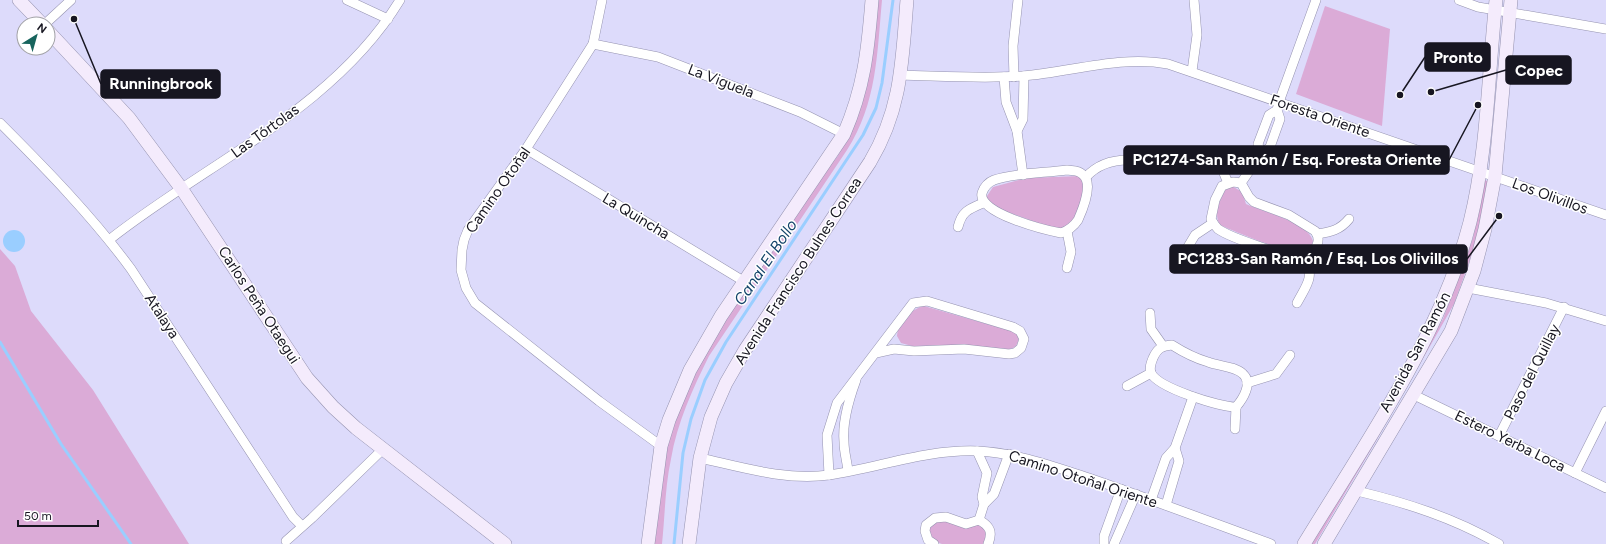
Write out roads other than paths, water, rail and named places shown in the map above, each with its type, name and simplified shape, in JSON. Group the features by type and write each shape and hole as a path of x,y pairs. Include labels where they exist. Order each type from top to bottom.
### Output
{"street":[{"path":"19,0 34,16"},
{"path":"54,16 71,0"},
{"path":"347,0 388,19"},
{"name":"Las Tórtolas","path":"109,240 140,214 245,146 314,95 359,54 388,19 400,0"},
{"name":"Camino Otoñal","path":"602,0 592,44 526,150 468,230 464,240 461,270 466,288 475,303 599,401 661,446"},
{"path":"648,544 661,446 679,395 693,364 717,322 844,134 858,97 863,78 872,0"},
{"name":"Avenida Francisco Bulnes Correa","path":"689,544 700,458 711,418 735,366 878,148 891,118 901,75 907,0"},
{"path":"1014,76 1013,46 1018,0"},
{"path":"1192,71 1197,35 1194,0"},
{"path":"1241,183 1261,154 1258,144 1260,138 1269,115 1278,106 1316,0"},
{"path":"1459,0 1478,7 1496,5 1510,6 1606,29"},
{"name":"Avenida San Ramón","path":"1304,544 1393,396 1435,320 1464,242 1480,172 1496,5"},
{"name":"Avenida San Ramón","path":"1325,543 1414,395 1451,330 1468,288 1485,229 1495,176 1510,6"},
{"name":"Carlos Peña Otaegui","path":"56,40 129,118 181,188 307,378 333,407 382,450 505,544"},
{"name":"La Viguela","path":"592,44 658,57 800,112 844,134"},
{"name":"Foresta Oriente","path":"901,75 1004,77 1024,76 1136,61 1168,64 1192,71 1278,106 1495,176"},
{"path":"1017,131 1023,119 1024,76"},
{"path":"1004,77 1006,102 1017,131 1023,175"},
{"name":"Atalaya","path":"0,123 73,198 109,240 130,269 293,517 302,526"},
{"name":"La Quincha","path":"526,150 745,282"},
{"path":"1216,154 1228,183"},
{"path":"1086,178 1094,169 1107,163 1114,160 1128,160"},
{"path":"1067,170 1078,171 1086,178 1088,190 1078,220 1067,231 1061,234 997,213 983,203 981,196 987,184 994,180 1023,175 1067,170"},
{"name":"Los Olivillos","path":"1495,176 1606,216"},
{"path":"1241,183 1228,183 1222,186 1215,200 1211,213 1213,223 1225,233 1262,247 1298,258 1306,257 1313,252 1316,247 1317,234"},
{"path":"1241,183 1249,198 1254,202 1289,215 1306,224 1317,234"},
{"path":"958,227 961,216 968,210 983,203"},
{"path":"1317,234 1338,229 1349,220"},
{"path":"1186,250 1195,235 1213,223"},
{"path":"1067,231 1071,252 1067,268"},
{"path":"1297,303 1310,278 1310,268 1306,257"},
{"path":"1468,288 1564,307 1606,321"},
{"path":"829,475 827,435 829,424 837,403 846,389 858,377 911,305 925,300 1016,328 1022,333 1024,339 1021,348 1012,353 964,349 890,349 876,353"},
{"name":"Paso del Quillay","path":"1499,436 1564,307"},
{"path":"1150,313 1151,329 1163,346"},
{"path":"892,330 895,344 905,350"},
{"path":"1235,429 1236,407 1244,394 1247,382 1244,374 1236,370 1188,355 1172,344 1163,346 1157,351 1150,365 1151,373 1157,382 1193,397 1226,407 1236,407"},
{"path":"1247,382 1276,374 1290,355"},
{"path":"1127,386 1151,373"},
{"path":"848,471 843,441 844,428 849,403 858,377"},
{"name":"Estero Yerba Loca","path":"1414,395 1606,488"},
{"path":"1151,500 1166,458 1175,448 1193,397"},
{"path":"1575,473 1606,411"},
{"path":"1166,505 1179,461 1175,448"},
{"path":"286,541 382,450"},
{"path":"977,451 987,473 982,497 984,504 980,520"},
{"name":"Camino Otoñal Oriente","path":"700,458 786,475 814,477 928,454 977,451 1009,454 1036,461 1136,494 1271,544"},
{"path":"984,504 994,494 1009,454"},
{"path":"1104,544 1104,536 1121,489"},
{"path":"1357,491 1431,512 1468,528 1499,544"},
{"path":"1114,544 1136,494"},
{"path":"934,544 928,540 925,531 926,525 934,518 946,517 966,524 980,520 986,524 990,530 991,536 988,544"}],"water":[{"path":"14,230 22,233 25,241 22,249 14,252 6,249 3,241 6,233"}],"waterway":[{"name":"Canal El Bollo","path":"674,544 683,453 691,419 705,380 726,342 863,135 876,108 882,83 893,0"},
{"path":"0,342 61,444 131,544"}],"place":[{"name":"Runningbrook","path":"74,19"},
{"name":"Copec","path":"1431,92"},
{"name":"Pronto","path":"1400,95"},
{"name":"PC1274-San Ramón / Esq. Foresta Oriente","path":"1478,105"},
{"name":"PC1283-San Ramón / Esq. Los Olivillos","path":"1499,216"}]}
